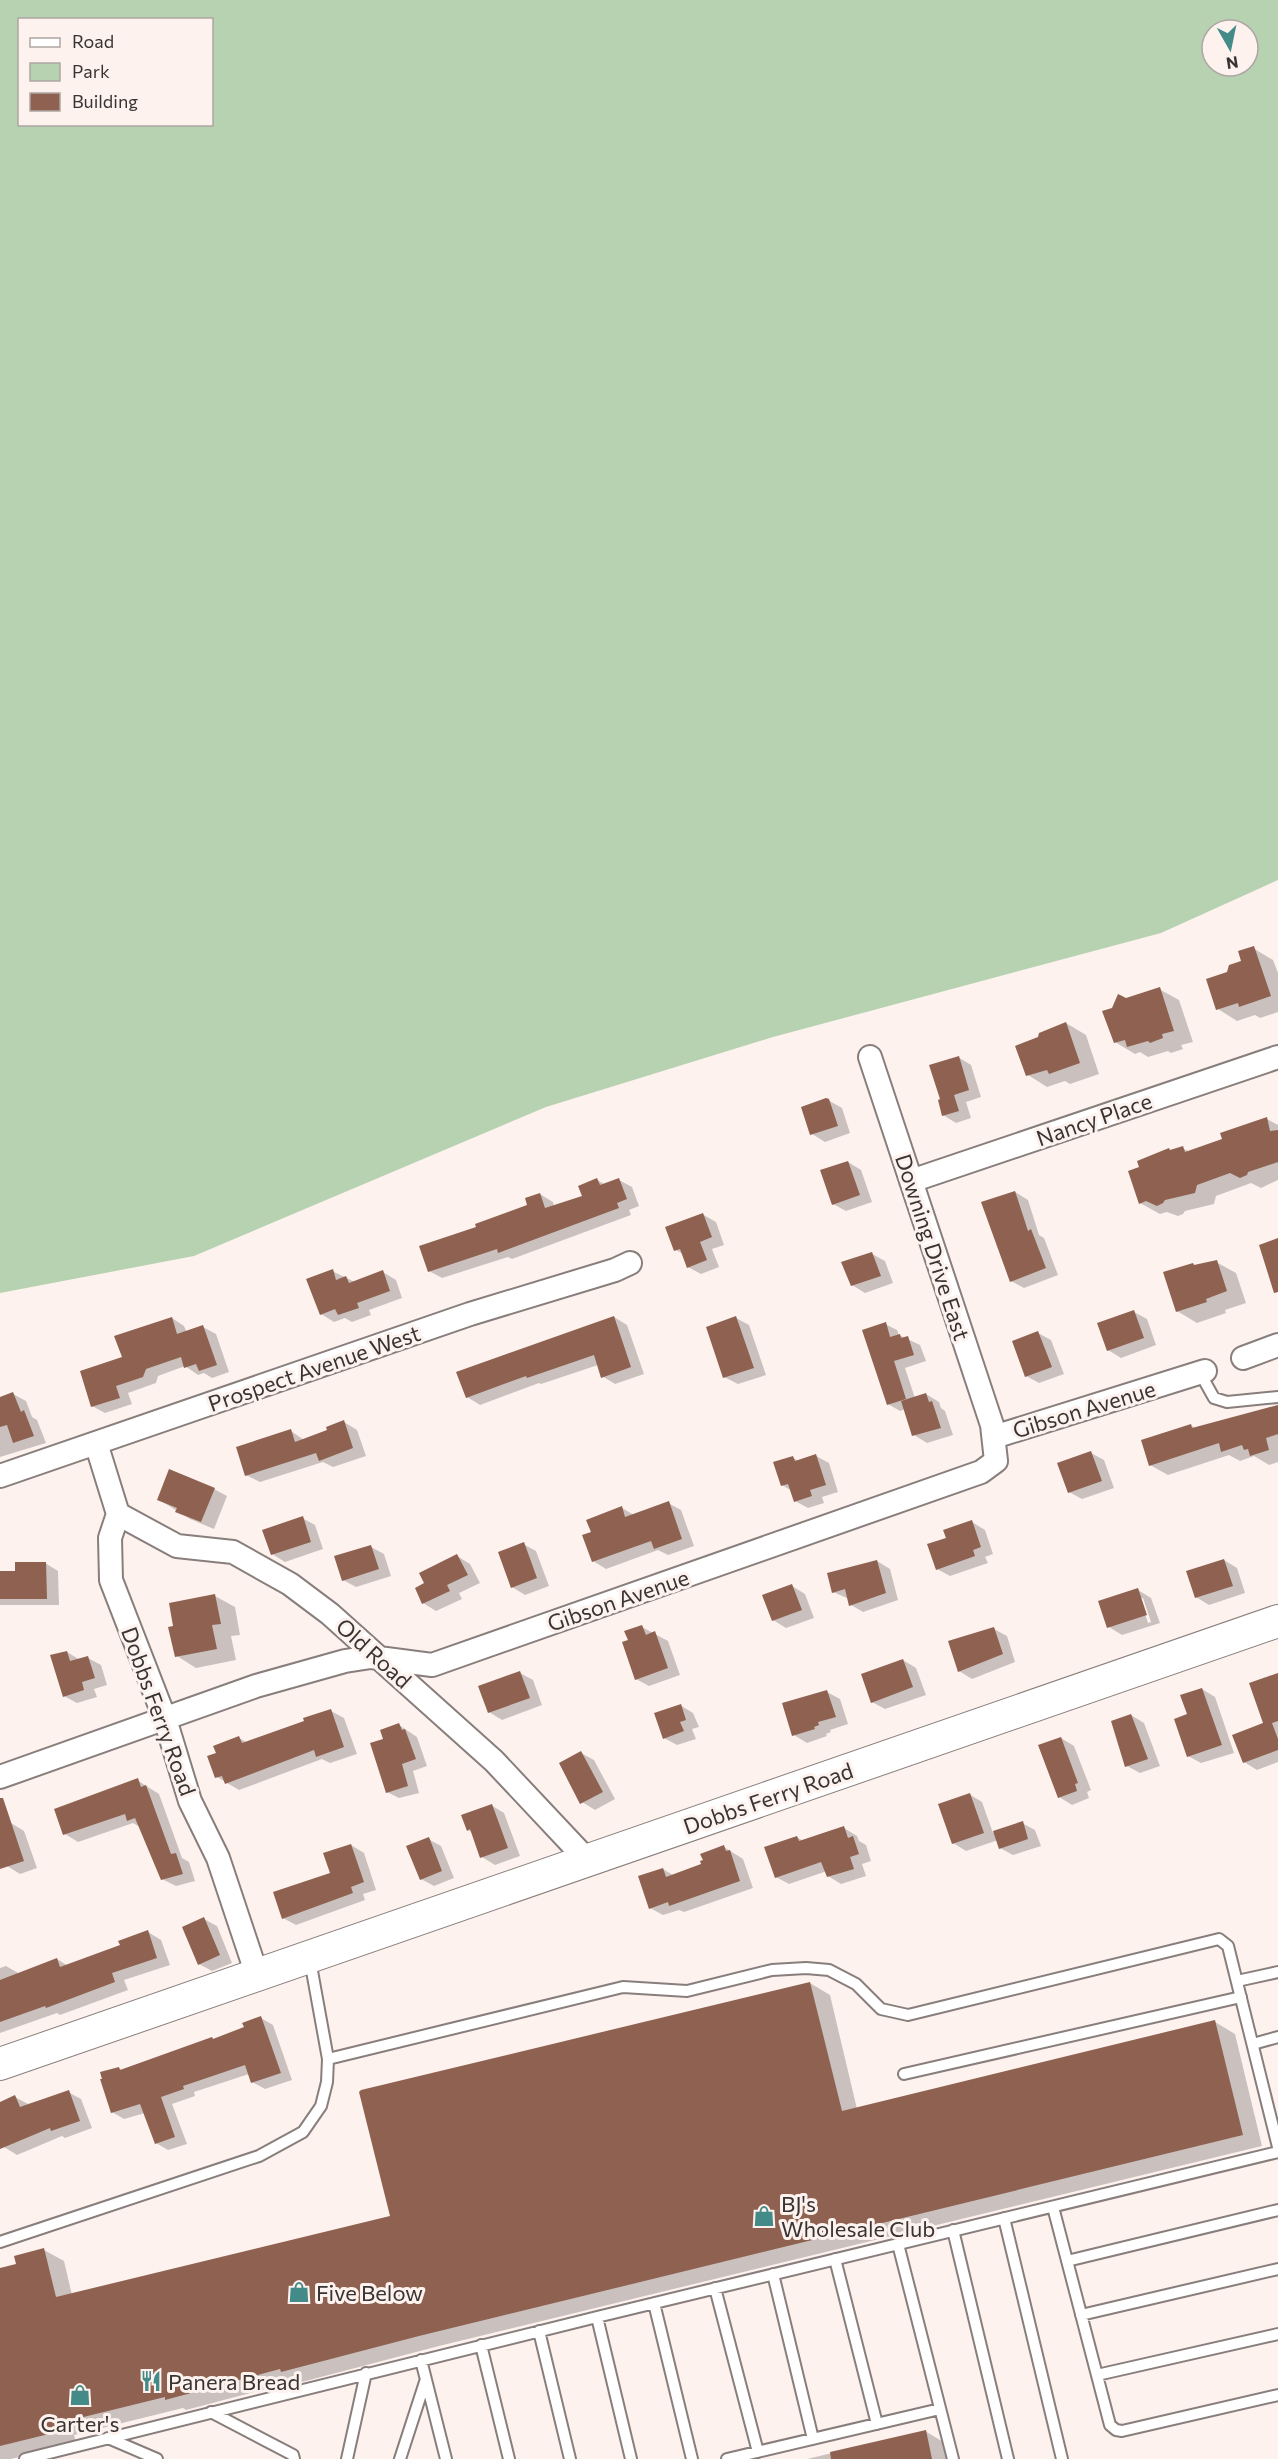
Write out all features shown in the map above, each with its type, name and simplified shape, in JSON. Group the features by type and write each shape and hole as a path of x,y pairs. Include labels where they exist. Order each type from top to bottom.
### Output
{"main road":[{"name":"Dobbs Ferry Road","path":"0,2064 1278,1621"}],"street":[{"name":"Downing Drive East","path":"870,1057 992,1425 994,1437"},
{"name":"Nancy Place","path":"911,1181 1278,1057"},
{"name":"Prospect Avenue West","path":"0,1476 470,1314 615,1270 630,1263"},
{"path":"1244,1358 1278,1345"},
{"name":"Gibson Avenue","path":"0,1777 255,1686 345,1661 372,1656 432,1665 981,1472 996,1461 994,1437 1203,1372"},
{"path":"96,1443 118,1514"},
{"name":"Old Road","path":"118,1514 177,1546 233,1552 290,1584 330,1614 494,1761 588,1861"},
{"name":"Dobbs Ferry Road","path":"118,1514 110,1538 111,1581 165,1719 190,1801 218,1858 257,1975"}],"lane":[{"path":"1203,1372 1214,1398 1227,1402 1278,1397"},
{"path":"328,2059 623,1988 687,1991 772,1970 806,1968 829,1970 856,1983 881,2009 908,2015 1219,1939 1228,1946 1278,2146"},
{"path":"0,2242 259,2156 303,2132 321,2106 327,2082 328,2059 309,1957"},
{"path":"1237,1981 1278,1972"},
{"path":"904,2074 1241,1997"},
{"path":"1252,2044 1278,2037"},
{"path":"25,2459 366,2373 1278,2152"},
{"path":"1053,2207 1110,2424 1116,2430 1122,2431 1278,2395"},
{"path":"1067,2261 1278,2210"},
{"path":"1004,2218 1062,2459"},
{"path":"953,2230 1008,2459"},
{"path":"898,2244 953,2459"},
{"path":"835,2259 877,2424"},
{"path":"1081,2315 1278,2269"},
{"path":"773,2274 813,2439"},
{"path":"715,2288 758,2452"},
{"path":"654,2303 692,2459"},
{"path":"597,2317 631,2459"},
{"path":"539,2331 570,2459"},
{"path":"1097,2375 1278,2334"},
{"path":"481,2345 509,2459"},
{"path":"421,2360 446,2459"},
{"path":"347,2459 366,2373"},
{"path":"400,2459 425,2382"},
{"path":"727,2459 940,2409"},
{"path":"211,2412 293,2455 294,2459"},
{"path":"108,2438 156,2459"}],"green space":[{"path":"0,0 1278,0 1278,880 1161,933 773,1037 546,1107 194,1256 0,1293"}],"building":[{"path":"1254,946 1271,996 1239,1007 1238,1003 1216,1010 1206,979 1227,972 1229,965 1241,961 1238,951"},
{"path":"1160,987 1174,1031 1162,1034 1163,1038 1150,1043 1148,1041 1127,1047 1125,1040 1114,1043 1102,1011 1112,1008 1118,994 1126,998"},
{"path":"1066,1022 1080,1063 1049,1074 1047,1070 1026,1076 1015,1046"},
{"path":"959,1056 969,1090 954,1095 959,1111 942,1116 938,1100 940,1099 929,1065"},
{"path":"829,1099 838,1126 810,1135 801,1107"},
{"path":"1267,1117 1270,1131 1278,1130 1278,1162 1248,1172 1240,1178 1230,1173 1197,1185 1195,1193 1165,1200 1157,1206 1146,1201 1139,1204 1128,1171 1139,1167 1137,1161 1169,1148 1170,1150 1183,1146 1185,1152 1222,1139 1220,1133"},
{"path":"848,1161 860,1195 832,1205 820,1170"},
{"path":"597,1178 600,1185 619,1178 627,1199 617,1203 619,1208 498,1253 497,1249 428,1272 419,1246 476,1227 475,1224 527,1205 525,1198 540,1193 545,1208 582,1196 578,1186"},
{"path":"1015,1191 1028,1231 1031,1229 1046,1268 1010,1282 981,1202"},
{"path":"703,1213 712,1237 700,1242 707,1260 687,1268 680,1249 674,1251 665,1227"},
{"path":"1278,1238 1278,1292 1274,1293 1259,1245"},
{"path":"872,1252 881,1276 851,1286 841,1262"},
{"path":"1217,1260 1227,1291 1206,1299 1207,1302 1176,1312 1163,1272 1193,1263 1194,1265"},
{"path":"333,1269 336,1280 346,1276 349,1283 383,1270 390,1291 357,1303 359,1308 338,1315 335,1309 320,1315 306,1279"},
{"path":"1134,1310 1144,1338 1107,1351 1097,1323"},
{"path":"614,1316 631,1367 601,1378 594,1355 466,1398 456,1372"},
{"path":"736,1316 754,1368 723,1378 706,1327"},
{"path":"172,1317 177,1334 203,1325 217,1365 199,1371 196,1364 184,1368 181,1357 146,1369 143,1377 116,1386 120,1398 91,1407 80,1371 122,1357 114,1336"},
{"path":"886,1322 890,1337 900,1334 901,1338 908,1336 914,1355 894,1361 906,1399 887,1405 862,1330"},
{"path":"1038,1331 1052,1367 1025,1377 1012,1341"},
{"path":"13,1392 21,1412 24,1410 34,1436 13,1443 7,1425 0,1427 0,1397"},
{"path":"926,1393 929,1402 932,1401 941,1428 912,1436 901,1401"},
{"path":"1278,1405 1278,1434 1266,1438 1269,1450 1250,1456 1248,1449 1244,1450 1242,1445 1221,1452 1219,1443 1149,1466 1141,1440 1191,1424 1192,1428"},
{"path":"344,1420 353,1448 319,1461 316,1453 245,1476 236,1447 291,1429 295,1442 327,1430 326,1427"},
{"path":"1091,1451 1102,1481 1068,1493 1057,1463"},
{"path":"816,1454 826,1485 810,1490 812,1496 794,1502 788,1484 781,1486 773,1462 793,1456 795,1461"},
{"path":"169,1469 215,1488 201,1522 175,1512 177,1508 157,1500"},
{"path":"669,1501 682,1539 654,1549 651,1541 592,1562 582,1535 591,1532 586,1520 622,1506 625,1517"},
{"path":"303,1516 311,1542 271,1555 262,1530"},
{"path":"972,1520 981,1547 973,1550 975,1556 936,1570 927,1544 946,1538 943,1530"},
{"path":"524,1542 537,1578 511,1588 498,1552"},
{"path":"371,1545 379,1569 342,1581 334,1556"},
{"path":"457,1554 468,1575 447,1585 450,1591 422,1604 415,1588 424,1583 419,1573"},
{"path":"1224,1559 1233,1586 1195,1598 1186,1571"},
{"path":"877,1560 886,1593 849,1606 845,1589 832,1593 827,1573"},
{"path":"15,1562 46,1562 47,1599 0,1599 0,1571 15,1571"},
{"path":"792,1584 802,1610 772,1621 762,1595"},
{"path":"1138,1588 1147,1615 1107,1628 1098,1601"},
{"path":"215,1594 221,1624 212,1625 217,1649 175,1657 168,1627 173,1626 169,1603"},
{"path":"642,1625 646,1635 655,1631 668,1668 635,1680 622,1642 628,1640 624,1631"},
{"path":"994,1627 1003,1654 958,1672 948,1641"},
{"path":"67,1651 70,1661 88,1656 95,1678 82,1682 84,1690 63,1697 50,1655"},
{"path":"903,1659 913,1687 871,1703 861,1674"},
{"path":"520,1671 530,1698 488,1713 478,1686"},
{"path":"1278,1673 1278,1721 1272,1723 1278,1739 1278,1750 1243,1763 1232,1735 1263,1723 1249,1683"},
{"path":"1202,1688 1222,1745 1187,1757 1174,1719 1187,1714 1180,1695"},
{"path":"827,1690 836,1717 818,1722 819,1725 814,1727 815,1729 792,1736 782,1703"},
{"path":"681,1704 686,1720 680,1722 684,1731 663,1739 654,1713"},
{"path":"331,1709 344,1747 316,1757 314,1750 225,1784 222,1776 215,1778 207,1756 216,1753 213,1746 239,1736 242,1743"},
{"path":"1131,1714 1148,1759 1125,1767 1111,1721"},
{"path":"399,1723 402,1730 405,1729 416,1759 402,1764 408,1786 386,1793 370,1743 383,1739 380,1730"},
{"path":"1061,1737 1078,1783 1075,1784 1077,1791 1058,1798 1038,1745"},
{"path":"581,1751 603,1792 580,1804 559,1763"},
{"path":"138,1778 141,1787 146,1785 171,1854 176,1853 183,1874 161,1880 135,1818 127,1821 125,1814 63,1835 54,1809"},
{"path":"970,1793 984,1833 952,1844 938,1804"},
{"path":"0,1798 3,1798 24,1861 0,1869"},
{"path":"492,1804 508,1848 480,1858 470,1829 467,1831 461,1815"},
{"path":"1023,1821 1028,1839 999,1849 993,1831"},
{"path":"844,1826 848,1838 853,1836 859,1854 850,1857 854,1869 827,1877 821,1862 775,1878 764,1847 797,1836 799,1841"},
{"path":"429,1837 442,1871 420,1880 406,1846"},
{"path":"351,1844 364,1882 351,1887 353,1893 282,1919 273,1892 330,1873 323,1853"},
{"path":"724,1845 726,1851 730,1850 740,1881 669,1906 668,1902 649,1909 638,1876 663,1868 666,1877 701,1864 700,1861 703,1860 700,1854"},
{"path":"204,1917 220,1955 198,1965 182,1927"},
{"path":"148,1930 157,1958 112,1973 115,1982 46,2008 45,2006 0,2022 0,1980 57,1958 60,1967 120,1945 118,1941"},
{"path":"810,1982 842,2111 1215,2020 1243,2135 419,2336 281,2372 280,2369 165,2400 165,2397 55,2424 57,2432 0,2446 0,2268 16,2264 14,2256 44,2248 56,2297 390,2216 359,2092 361,2090"},
{"path":"261,2016 281,2073 251,2083 245,2065 183,2086 184,2089 161,2097 175,2137 155,2144 140,2104 111,2113 100,2079 102,2079 100,2072 119,2067 120,2070 212,2037 213,2039 244,2027 242,2023"},
{"path":"69,2090 80,2121 51,2131 50,2128 0,2149 0,2102 15,2095 20,2107"},
{"path":"926,2430 932,2459 831,2459 830,2452"}],"place":[{"name":"BJ's Wholesale Club","path":"764,2216"},
{"name":"Five Below","path":"299,2292"},
{"name":"Panera Bread","path":"151,2381"},
{"name":"Carter's","path":"80,2395"}]}
